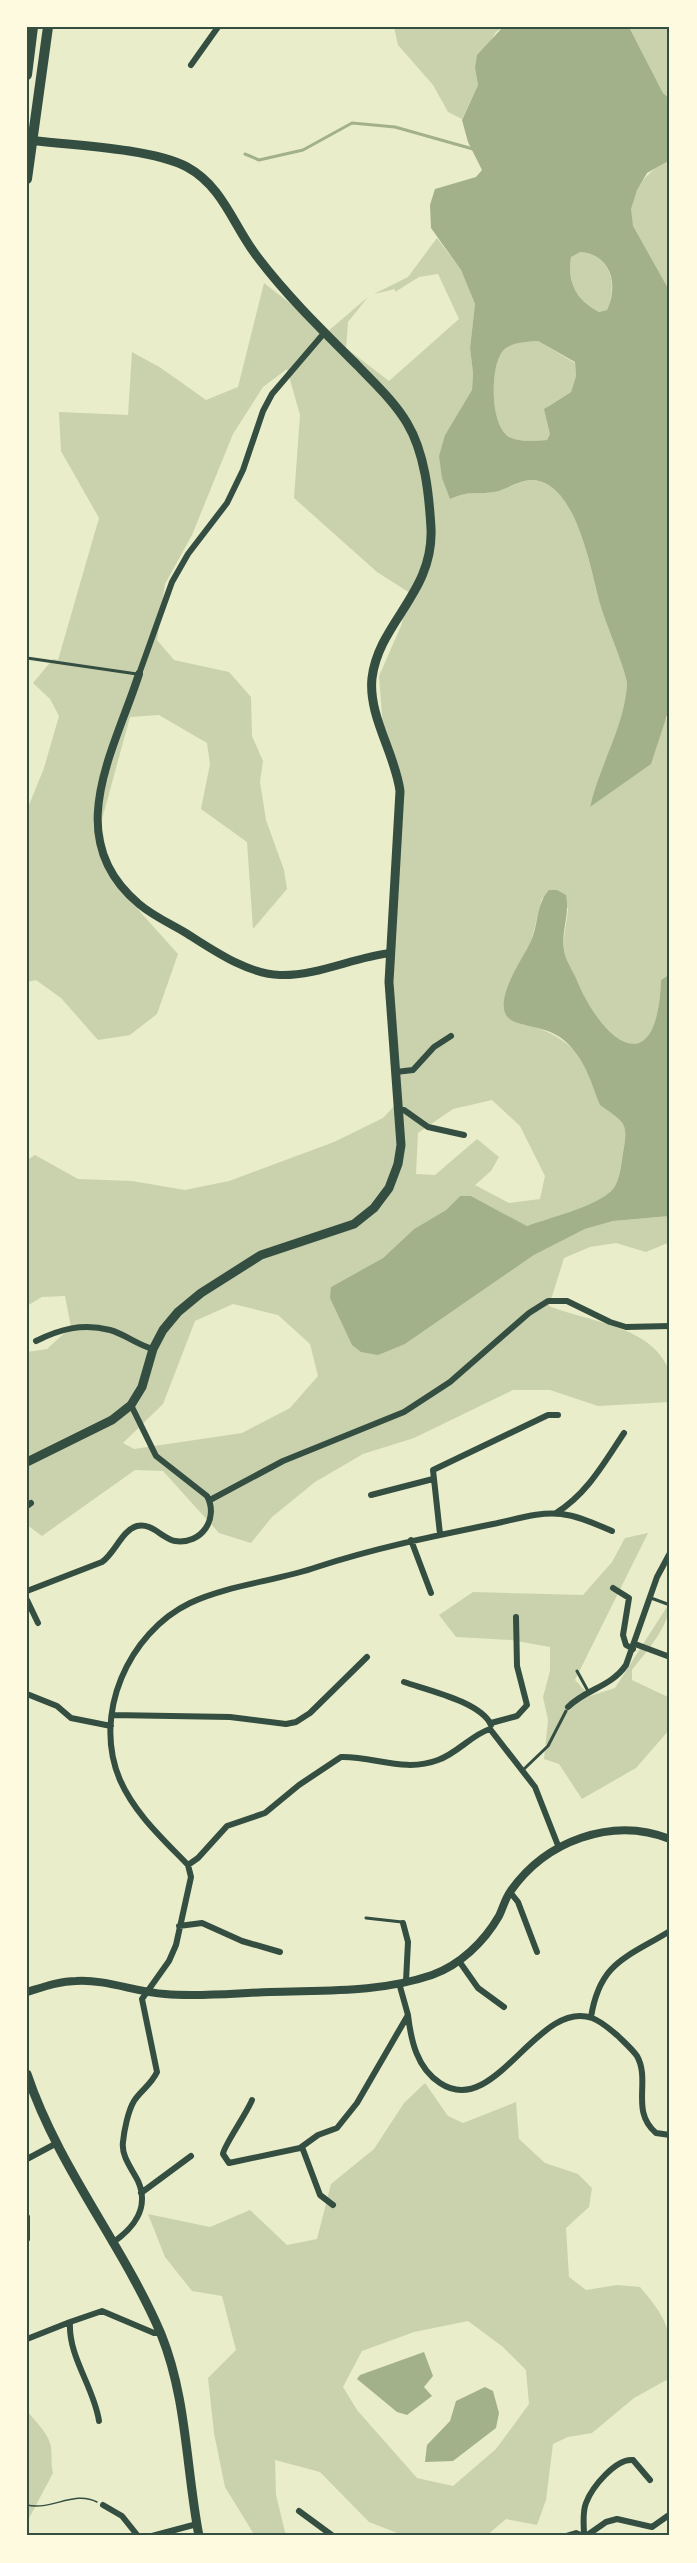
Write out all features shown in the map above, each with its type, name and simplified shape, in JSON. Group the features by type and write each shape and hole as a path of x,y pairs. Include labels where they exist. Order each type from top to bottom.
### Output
{"highway":[{"path":"27,75 33,27"},
{"path":"27,179 29,146 48,27"}],"main road":[{"path":"27,1462 112,1420 130,1405 142,1387 153,1349 163,1330 178,1312 238,1269 276,1249 340,1230 374,1208 389,1188 398,1164 401,1145 389,999 400,791 394,762 374,705 372,680 379,653 416,591 426,569 430,542 428,501 419,450 406,421 257,256 218,193 195,171 159,157 29,146"},
{"path":"27,1992 74,1981 147,1992 198,1996 366,1989 403,1982 432,1974 459,1961 489,1931 510,1892 535,1865 559,1848 612,1829 643,1831 670,1839"},
{"path":"27,2074 57,2143 160,2333 178,2387 199,2536"}],"street":[{"path":"191,65 218,27"},
{"path":"325,332 272,394 262,411 243,471 226,503 188,554 172,582 98,793 96,825 106,858 119,883 140,905 218,953 260,971 291,975 391,953"},
{"path":"396,1072 413,1070 434,1047 451,1036"},
{"path":"399,1110 404,1110 428,1127 464,1135"},
{"path":"210,1500 283,1461 368,1428 414,1406 450,1382 507,1332 548,1301 567,1301 610,1322 626,1327 670,1326"},
{"path":"36,1341 62,1328 97,1328 111,1330 131,1342 153,1349"},
{"path":"27,1591 102,1562 113,1553 129,1530 136,1526 148,1527 174,1541 196,1538 211,1519 210,1500 200,1489 156,1456 130,1405"},
{"path":"440,1534 432,1473 438,1466 548,1415 558,1416"},
{"path":"112,2243 136,2223 141,2193 123,2146 132,2103 152,2083 156,2072 142,2000 173,1953 191,1877 188,1865 151,1826 126,1792 115,1762 112,1715 116,1694 127,1664 145,1638 174,1611 205,1597 411,1540 556,1513 571,1504 589,1485 624,1433"},
{"path":"371,1495 433,1479"},
{"path":"556,1513 585,1520 612,1532"},
{"path":"411,1540 430,1593"},
{"path":"567,1709 618,1676 634,1646 657,1577 670,1553"},
{"path":"612,1588 629,1598 623,1635 626,1645 670,1657"},
{"path":"27,1600 38,1623"},
{"path":"188,1865 198,1858 227,1826 265,1813 299,1785 341,1757 395,1765 426,1763 449,1755 490,1726 518,1716 527,1705 517,1666 516,1617"},
{"path":"112,1715 230,1717 286,1724 296,1722 310,1713 367,1657"},
{"path":"404,1682 462,1702 485,1715 490,1726 535,1786 559,1848"},
{"path":"27,1694 51,1703 71,1718 111,1726"},
{"path":"510,1892 518,1902 537,1952"},
{"path":"179,1926 201,1923 242,1941 280,1952"},
{"path":"403,1923 408,1942 403,1982 408,2015 414,2048 431,2077 445,2086 465,2089 489,2080 563,2020 580,2015 591,2017 616,2034 637,2056 641,2067 641,2107 644,2119 656,2133 670,2135"},
{"path":"591,2017 595,1995 607,1972 670,1931"},
{"path":"459,1961 478,1988 504,2007"},
{"path":"252,2100 239,2127 223,2149 226,2161 236,2163 302,2147 318,2135 337,2128 350,2111 408,2015"},
{"path":"27,2159 57,2143"},
{"path":"302,2147 320,2195 333,2205"},
{"path":"141,2193 191,2156"},
{"path":"27,2217 27,2239"},
{"path":"27,2339 102,2311 154,2333 160,2333"},
{"path":"70,2322 74,2351 93,2393 99,2421"},
{"path":"584,2536 586,2503 616,2464 625,2459 633,2460 650,2480"},
{"path":"103,2505 122,2516 138,2536"},
{"path":"299,2511 333,2536"},
{"path":"584,2536 606,2522 617,2519 652,2527 669,2515"},
{"path":"152,2536 197,2524"},
{"path":"566,2536 576,2533 584,2536"}],"lane":[{"path":"27,658 139,674"},
{"path":"651,1598 670,1605"},
{"path":"577,1671 589,1693"},
{"path":"524,1769 548,1746 567,1709"},
{"path":"366,1918 403,1923"}],"path":[{"path":"27,2505 49,2505 79,2497 90,2498 103,2505"}],"shaded area":[{"path":"394,27 503,27 496,32 475,68 478,85 462,119 448,112 433,85 398,45"},
{"path":"503,27 629,27 663,93 670,99 670,160 647,173 637,190 631,209 633,226 670,292 670,706 651,764 590,807 621,716 627,685 601,607 587,553 572,513 561,496 548,485 533,480 523,481 494,492 468,494 450,499 442,478 439,456 445,435 472,390 473,373 470,348 475,304 461,270 431,228 430,205 435,189 476,177 482,170 468,142 462,120 478,85 475,68 477,55","holes":["580,252 599,258 610,272 612,291 607,310 599,312 591,307 584,302 575,289 570,274 571,257","538,341 575,362 576,376 571,392 544,409 550,434 547,440 518,440 509,437 498,421 494,396 495,371 502,352 509,346"]},
{"path":"629,27 670,27 670,99 663,93"},
{"path":"670,160 670,292 640,244 633,227 631,206 645,178"},
{"path":"437,238 461,270 475,304 470,348 473,373 472,391 445,435 450,499 468,494 494,492 524,481 534,480 549,485 562,497 572,513 587,553 601,607 624,670 627,685 622,716 590,807 613,790 667,718 670,706 670,974 661,980 657,1013 650,1034 639,1043 626,1042 612,1034 585,998 567,959 564,944 568,908 542,898 531,942 515,971 513,1021 546,1031 574,1050 590,1074 600,1105 623,1124 625,1142 616,1184 610,1192 592,1203 527,1226 471,1196 460,1196 446,1210 414,1229 383,1258 331,1287 405,1344 534,1255 585,1229 613,1221 670,1216 670,1242 646,1252 616,1243 590,1247 564,1258 549,1306 617,1327 648,1343 660,1355 669,1370 670,1402 598,1406 550,1390 513,1390 414,1438 363,1454 315,1482 272,1517 251,1543 219,1533 163,1471 135,1470 42,1536 27,1525 27,1352 47,1349 71,1327 65,1296 42,1297 27,1306 27,1160 35,1155 78,1179 132,1181 185,1190 229,1181 334,1142 383,1118 396,1104 393,937 403,798 383,727 379,676 401,626 410,593 377,572 294,498 300,415 287,369 263,387 233,434 192,535 165,584 157,640 174,660 229,672 251,697 252,736 263,761 260,782 266,820 284,870 287,889 253,929 247,842 201,809 210,764 207,743 159,715 130,717 101,823 110,870 142,914 178,954 157,1014 130,1035 98,1040 61,998 36,980 27,982 27,810 44,768 59,716 50,699 33,683 53,659 58,660 99,518 61,451 59,412 128,415 132,352 161,368 206,400 238,387 264,283 327,332 368,297 348,322 346,348 389,381 459,319 438,274 419,277 395,292 395,289 374,294 408,277","holes":["492,1100 520,1126 545,1176 540,1199 509,1203 475,1185 491,1171 499,1157 477,1139 435,1175 416,1174 418,1133 453,1109","233,1304 278,1315 310,1344 318,1376 290,1408 242,1433 134,1449 123,1443 163,1404 195,1321"]},
{"path":"580,252 599,258 609,272 612,291 607,310 599,312 591,307 584,302 575,289 570,274 571,256"},
{"path":"538,341 575,363 576,376 571,392 548,406 550,434 547,440 518,440 509,437 498,421 494,396 495,371 502,352 509,346"},
{"path":"549,890 557,890 566,895 567,909 563,943 566,956 586,999 599,1019 613,1034 626,1042 639,1043 650,1034 657,1013 661,980 670,974 670,1216 613,1221 585,1229 534,1255 405,1344 378,1355 361,1352 352,1345 330,1298 331,1287 383,1258 414,1229 446,1210 460,1196 471,1196 527,1226 570,1212 602,1198 613,1189 618,1179 625,1142 625,1128 619,1120 600,1105 587,1071 578,1056 560,1037 515,1022 507,1016 504,1008 508,985 532,938 541,902"},
{"path":"648,1533 575,1680 590,1696 615,1688 670,1602 662,1629 632,1670 632,1680 670,1698 670,1729 636,1768 582,1799 559,1764 544,1759 548,1720 543,1697 550,1671 550,1647 511,1640 456,1637 439,1615 473,1592 583,1595 612,1562 625,1538"},
{"path":"425,2083 448,2116 463,2123 516,2102 519,2139 545,2163 578,2174 592,2188 589,2207 566,2228 569,2277 586,2290 617,2285 640,2287 658,2310 667,2329 670,2378 634,2398 592,2433 568,2437 553,2444 546,2500 537,2525 506,2519 486,2536 405,2536 369,2522 320,2472 275,2460 276,2495 286,2536 255,2536 225,2487 214,2433 208,2378 236,2350 222,2296 192,2291 165,2257 148,2214 210,2227 250,2210 287,2245 317,2239 331,2184 374,2149 404,2103","holes":["468,2321 503,2347 526,2370 529,2404 496,2449 453,2486 417,2478 357,2410 343,2387 362,2351 414,2332"]},
{"path":"424,2352 433,2376 424,2387 432,2396 407,2415 397,2412 357,2379 360,2375"},
{"path":"485,2387 493,2391 499,2413 496,2428 453,2461 425,2462 427,2445 450,2421 456,2401"},
{"path":"27,2411 43,2430 51,2446 53,2473 27,2522"}],"waterway":[{"path":"245,154 259,160 303,150 352,123 395,127 473,149"}]}
